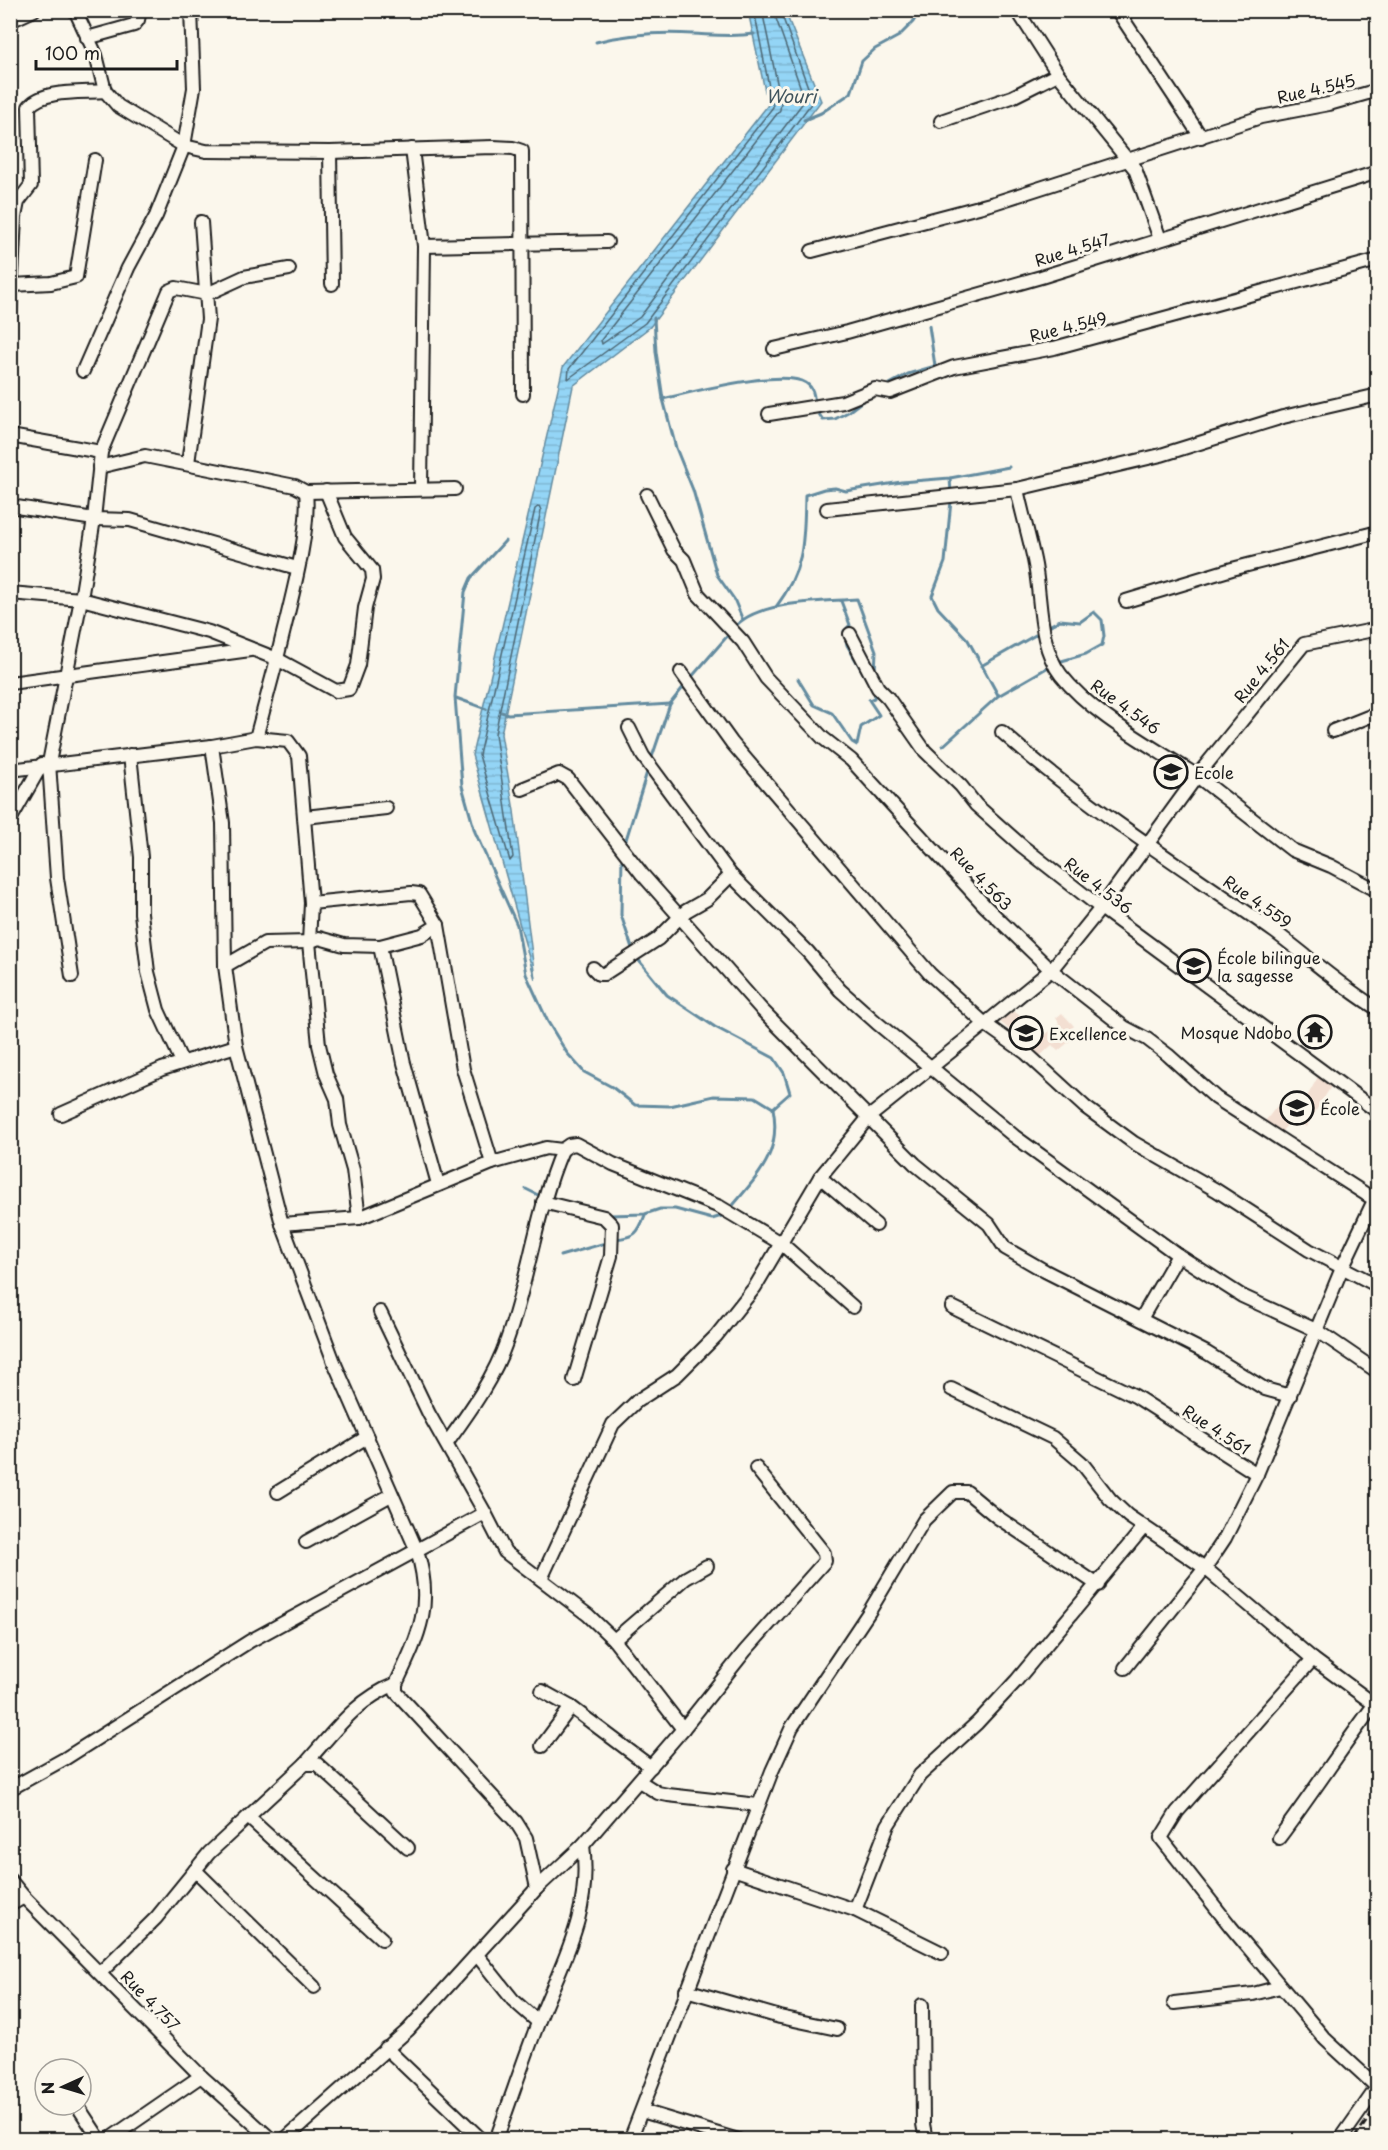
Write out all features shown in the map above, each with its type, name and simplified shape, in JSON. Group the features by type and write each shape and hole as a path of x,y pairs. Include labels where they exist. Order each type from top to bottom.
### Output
{"street":[{"path":"10,21 34,10"},
{"path":"75,10 96,55 105,91 118,106 184,146 206,151 330,152 493,147 522,151 523,394"},
{"path":"87,38 134,25 138,20 140,10"},
{"path":"83,371 128,268 156,216 184,146 194,87 191,10"},
{"path":"1017,10 1058,74 1135,169 1160,239"},
{"path":"1117,10 1201,137"},
{"path":"941,122 1012,97 1058,74"},
{"name":"Rue 4.545","path":"812,251 994,203 1262,117 1329,104 1377,90"},
{"path":"10,317 15,217 18,202 32,185 28,107 34,100 56,95 105,91"},
{"path":"412,149 424,246 421,489"},
{"path":"330,152 332,284"},
{"path":"12,285 51,283 76,277 95,160"},
{"name":"Rue 4.547","path":"774,349 847,332 1041,277 1377,172"},
{"path":"188,463 208,319 201,222"},
{"path":"424,246 523,242 607,242"},
{"name":"Rue 4.549","path":"768,414 843,402 875,388 890,392 961,366 1054,348 1376,264"},
{"path":"10,820 46,764 68,675 94,519 101,452 148,345 165,297 176,288 207,294 244,277 289,269"},
{"path":"827,509 1017,489 1161,455 1283,417 1377,395"},
{"path":"10,436 101,452"},
{"path":"99,467 145,456 295,486 306,492 455,489"},
{"name":"Rue 4.546","path":"1017,489 1034,560 1047,642 1061,675 1093,706 1197,776 1292,850 1331,866 1377,891"},
{"path":"10,593 81,599 209,632 277,659 336,691 349,688 358,665 365,608 373,579 372,570 345,537 326,491"},
{"path":"256,738 277,659 297,568 308,505 306,492"},
{"name":"Rue 4.563","path":"647,495 674,550 684,560 698,594 743,642 766,678 823,738 851,760 985,906 1051,970 1124,1027 1147,1039 1168,1054 1216,1098 1376,1198"},
{"path":"10,506 94,519 130,520 297,568"},
{"path":"1126,601 1232,569 1377,532"},
{"name":"Rue 4.561","path":"1197,776 1304,644 1377,629"},
{"name":"Rue 4.536","path":"850,634 878,688 936,764 961,786 976,805 1022,846 1101,908 1377,1112"},
{"path":"10,683 251,650"},
{"path":"681,672 732,742 930,974 985,1024 1026,1053 1078,1101 1134,1143 1342,1268 1377,1286"},
{"path":"1333,731 1377,713"},
{"path":"629,728 643,756 731,875 808,952 840,990 1014,1136 1178,1255 1242,1296 1318,1331 1377,1371"},
{"name":"Rue 4.559","path":"1002,732 1033,760 1146,844 1276,933 1377,1009"},
{"path":"10,770 212,746 256,738 288,741 295,747 299,756 305,817 311,903 309,942 319,1045 337,1099 340,1125 353,1170 359,1218"},
{"path":"212,746 223,823 225,966 236,1046 282,1224 334,1362 417,1551 426,1590 422,1623 396,1684 400,1699 516,1822 526,1838 537,1888"},
{"path":"130,755 141,857 141,913 148,972 158,1010 182,1062"},
{"path":"46,764 57,878 72,976"},
{"path":"522,789 552,776 563,775 591,805 642,874 681,915 762,1010 816,1067 915,1164 989,1224 1005,1248 1045,1271 1207,1353 1265,1389 1290,1396"},
{"path":"541,1579 612,1424 637,1401 677,1375 716,1336 755,1287 820,1177 869,1117 1051,970 1101,908 1197,776"},
{"path":"305,817 386,808"},
{"path":"593,968 599,974 604,974 658,939 681,915 707,899 731,875"},
{"path":"311,903 419,894 438,925 463,1070 492,1163"},
{"path":"225,966 265,943 309,942 319,938 344,945 380,946 422,935 438,925"},
{"path":"380,946 404,1063 432,1155 438,1184"},
{"path":"61,1114 182,1062 236,1046"},
{"path":"447,1443 483,1392 507,1342 524,1286 543,1203 562,1150 568,1145 576,1144 614,1164 720,1207 782,1244 853,1307"},
{"path":"282,1224 359,1218 492,1163 546,1148 562,1150"},
{"path":"820,1177 876,1225"},
{"name":"Rue 4.561","path":"952,1306 1135,1396 1257,1474 1318,1331 1342,1268 1376,1198"},
{"path":"543,1203 604,1217 612,1226 611,1256 574,1380"},
{"path":"1141,1319 1178,1255"},
{"path":"380,1312 505,1552 588,1615 614,1640 683,1729"},
{"path":"951,1389 1053,1438 1081,1462 1110,1499 1144,1527 1205,1568 1313,1659 1376,1706 1326,1768 1310,1796 1279,1838"},
{"path":"278,1492 368,1437"},
{"path":"284,2139 408,2030 537,1888 583,1845 683,1729 745,1651 825,1561 824,1553 756,1468"},
{"path":"1125,1668 1205,1568 1225,1538 1257,1474"},
{"path":"630,2139 758,1805 792,1727 869,1611 924,1520 953,1492 967,1492 997,1517 1098,1585"},
{"path":"306,1542 391,1495"},
{"path":"10,1789 66,1758 250,1641 485,1513"},
{"path":"855,1910 888,1825 914,1783 1016,1682 1144,1527"},
{"path":"614,1640 686,1578 707,1566"},
{"path":"1313,1659 1177,1812 1161,1838 1280,1988 1348,2063 1377,2086 1340,2139"},
{"path":"100,1972 156,1918 195,1870 304,1764 351,1713 374,1693 396,1684"},
{"path":"542,1691 571,1707 651,1767"},
{"path":"542,1746 571,1707"},
{"path":"304,1764 317,1764 408,1848"},
{"path":"639,1781 658,1793 668,1796 758,1805"},
{"path":"248,1817 382,1938"},
{"path":"496,2139 538,2022 560,1973 581,1915 586,1889 583,1845"},
{"path":"733,1869 855,1910 942,1953"},
{"path":"195,1870 314,1987"},
{"name":"Rue 4.757","path":"10,1880 24,1897 201,2076 272,2139"},
{"path":"10,1905 24,1897"},
{"path":"477,1955 513,2000 538,2022"},
{"path":"1174,2003 1253,1994 1280,1988"},
{"path":"686,1990 780,2018 837,2029"},
{"path":"922,2005 923,2124 926,2139"},
{"path":"386,2048 482,2139"},
{"path":"108,2139 201,2076"},
{"path":"642,2111 738,2139"},
{"path":"85,2117 100,2139"}],"shaded area":[{"name":"Excellence","path":"1010,1011 1012,1013 1014,1011 1044,1036 1059,1023 1056,1018 1062,1013 1074,1026 1065,1035 1070,1041 1058,1051 1052,1045 1040,1056 999,1021"},
{"name":"École","path":"1319,1075 1332,1085 1306,1127 1294,1119 1296,1114 1279,1135 1263,1124 1284,1097 1286,1099 1291,1093 1303,1104"}],"water":[{"name":"Wouri","path":"748,11 785,11 821,101 650,327 573,386 501,734 514,811 535,979 472,755 563,367 768,105"}],"waterway":[{"path":"804,120 821,113 851,93 862,61 875,49 899,36 913,22 920,10"},
{"path":"596,42 632,35 681,33 731,36 754,34"},
{"path":"654,318 663,399 676,448 693,490 717,575 734,599 742,618"},
{"path":"886,386 908,374 935,366 929,326"},
{"path":"663,399 736,383 778,378 794,379 809,385 815,404"},
{"path":"817,411 823,420 835,419 865,399"},
{"path":"776,607 786,593 798,567 803,540 805,495 824,489 835,488 846,491 901,482 950,478 1009,467"},
{"path":"950,478 951,494"},
{"path":"951,501 945,562 932,596 938,608 968,640 998,695"},
{"path":"505,541 471,578 465,592 455,697 462,786 475,832 517,925 526,974 548,1022 567,1053 584,1072 612,1087 635,1105 670,1106 714,1096 755,1097 773,1108 774,1139 765,1164 729,1210"},
{"path":"734,628 744,619 774,607 857,599 876,651 875,672"},
{"path":"841,601 850,625 844,631 847,645 873,690"},
{"path":"1047,627 1060,620 1080,622 1094,612 1102,620 1104,636 1102,645 1086,654 1058,662"},
{"path":"689,680 730,633"},
{"path":"981,666 1039,633"},
{"path":"943,746 998,696 1052,665"},
{"path":"798,679 814,705 832,713 852,742 857,745 861,727 879,715 869,700 874,698 876,690"},
{"path":"651,760 670,704 685,685"},
{"path":"456,698 486,709"},
{"path":"501,712 508,714 670,704"},
{"path":"624,846 648,769"},
{"path":"622,855 621,915 633,951"},
{"path":"636,957 667,995 715,1027 774,1058 784,1073 790,1093 773,1108"},
{"path":"526,1189 542,1197"},
{"path":"609,1215 645,1214 660,1209 675,1209 712,1219 725,1215"},
{"path":"615,1239 635,1233 645,1215"},
{"path":"560,1256 609,1242"}],"railway":[{"path":"1353,2140 1378,2105"}],"place":[{"name":"Ecole","path":"1171,772"},
{"name":"École bilingue la sagesse","path":"1194,966"},
{"name":"Mosque Ndobo","path":"1315,1032"},
{"name":"Excellence","path":"1026,1033"},
{"name":"École","path":"1297,1108"}]}
